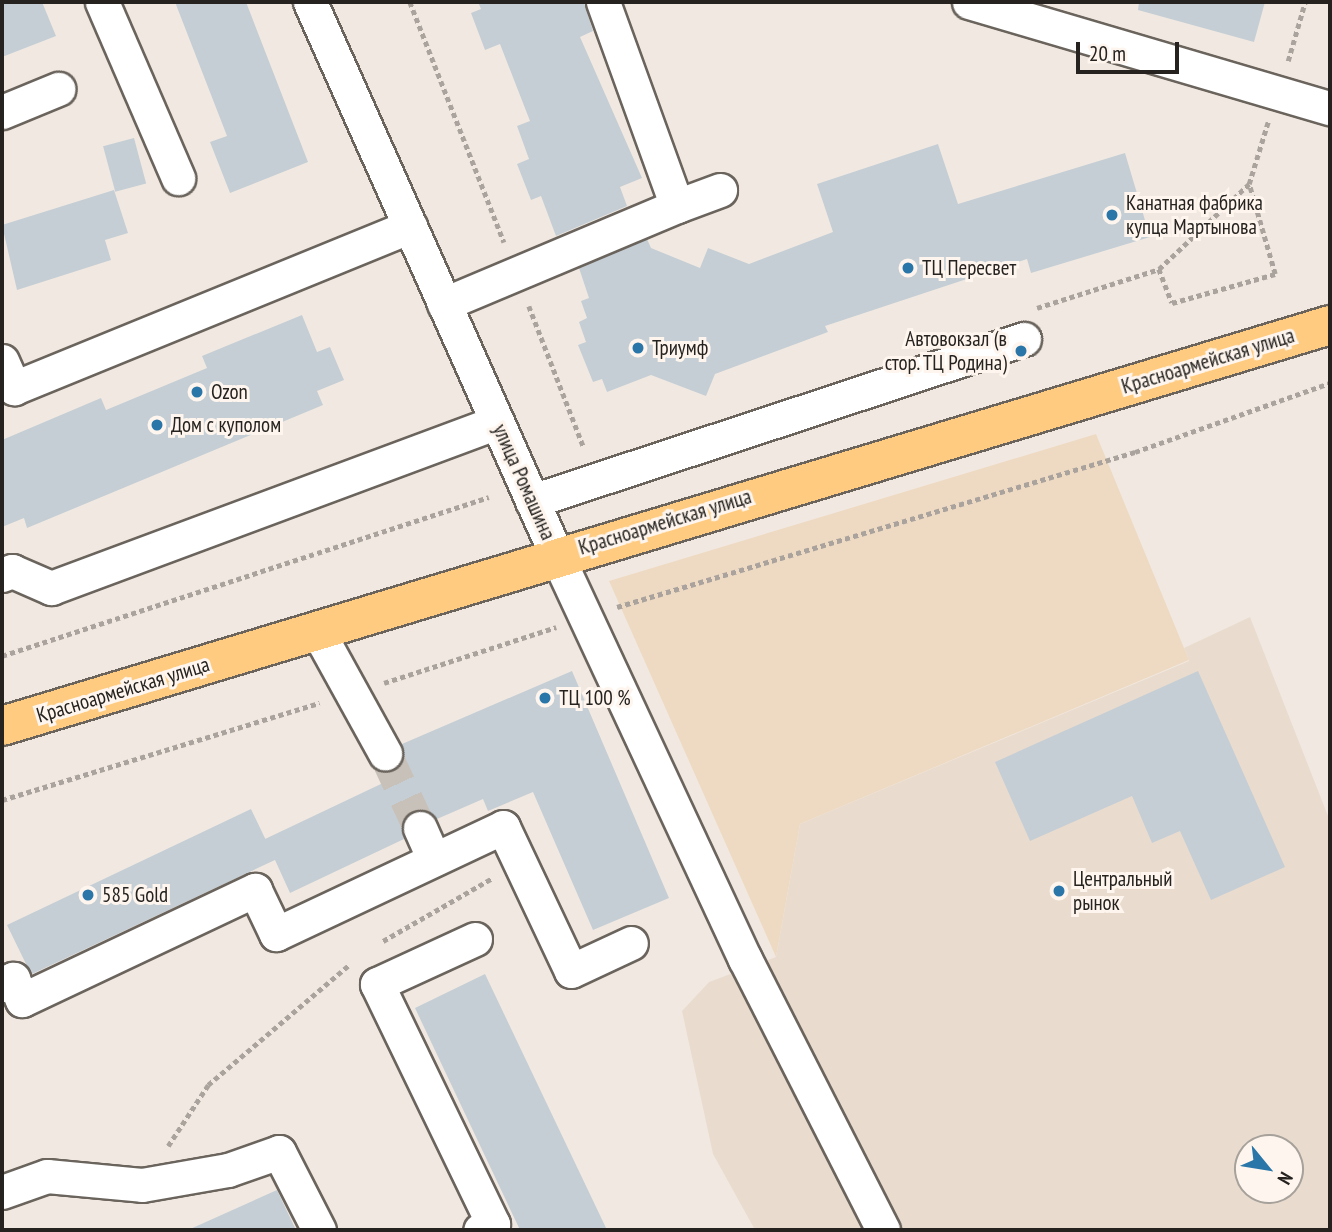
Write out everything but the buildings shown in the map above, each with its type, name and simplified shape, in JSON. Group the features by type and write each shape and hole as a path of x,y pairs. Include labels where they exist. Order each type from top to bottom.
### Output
{"main road":[{"name":"Красноармейская улица","path":"2,726 556,554 1330,325"}],"street":[{"path":"102,2 178,178"},
{"name":"улица Ромашина","path":"310,2 556,554 745,959 883,1230"},
{"path":"603,2 677,206"},
{"path":"969,2 1330,108"},
{"path":"2,112 58,89"},
{"path":"444,304 720,190"},
{"path":"2,361 14,388 410,226"},
{"path":"532,501 1023,326"},
{"path":"2,575 12,571 51,588 497,422"},
{"path":"317,630 385,753"},
{"path":"2,985 13,979 22,1000 255,890 276,934 503,827 522,861 571,971 631,943"},
{"path":"420,828 434,859"},
{"path":"475,939 377,984 493,1224 480,1230"},
{"path":"2,1192 47,1177 142,1185 228,1170 279,1152 320,1230"}],"path":[{"path":"410,2 588,458"},
{"path":"1023,326 1159,269 1249,184 1275,274 1172,303 1159,269"},
{"path":"2,800 586,618 1135,452 1330,383"},
{"path":"2,656 489,497"},
{"path":"374,947 522,861"},
{"path":"142,1185 208,1085 355,961"}],"shaded area":[{"path":"1096,434 1189,660 800,824 776,957 609,581"},
{"name":"Центральный рынок","path":"1250,617 1330,821 1330,1230 755,1230 713,1154 682,1011 709,982 776,957 800,824 1189,661 1184,648"}],"tunnel":[{"path":"385,753 420,828"}],"place":[{"name":"Канатная фабрика купца Мартынова","path":"1112,215"},
{"name":"ТЦ Пересвет","path":"908,268"},
{"name":"Триумф","path":"638,348"},
{"name":"Автовокзал (в стор. ТЦ Родина)","path":"1021,351"},
{"name":"Ozon","path":"197,392"},
{"name":"Дом с куполом","path":"157,425"},
{"name":"ТЦ 100 %","path":"545,698"},
{"name":"Центральный рынок","path":"1059,891"},
{"name":"585 Gold","path":"88,895"}]}
